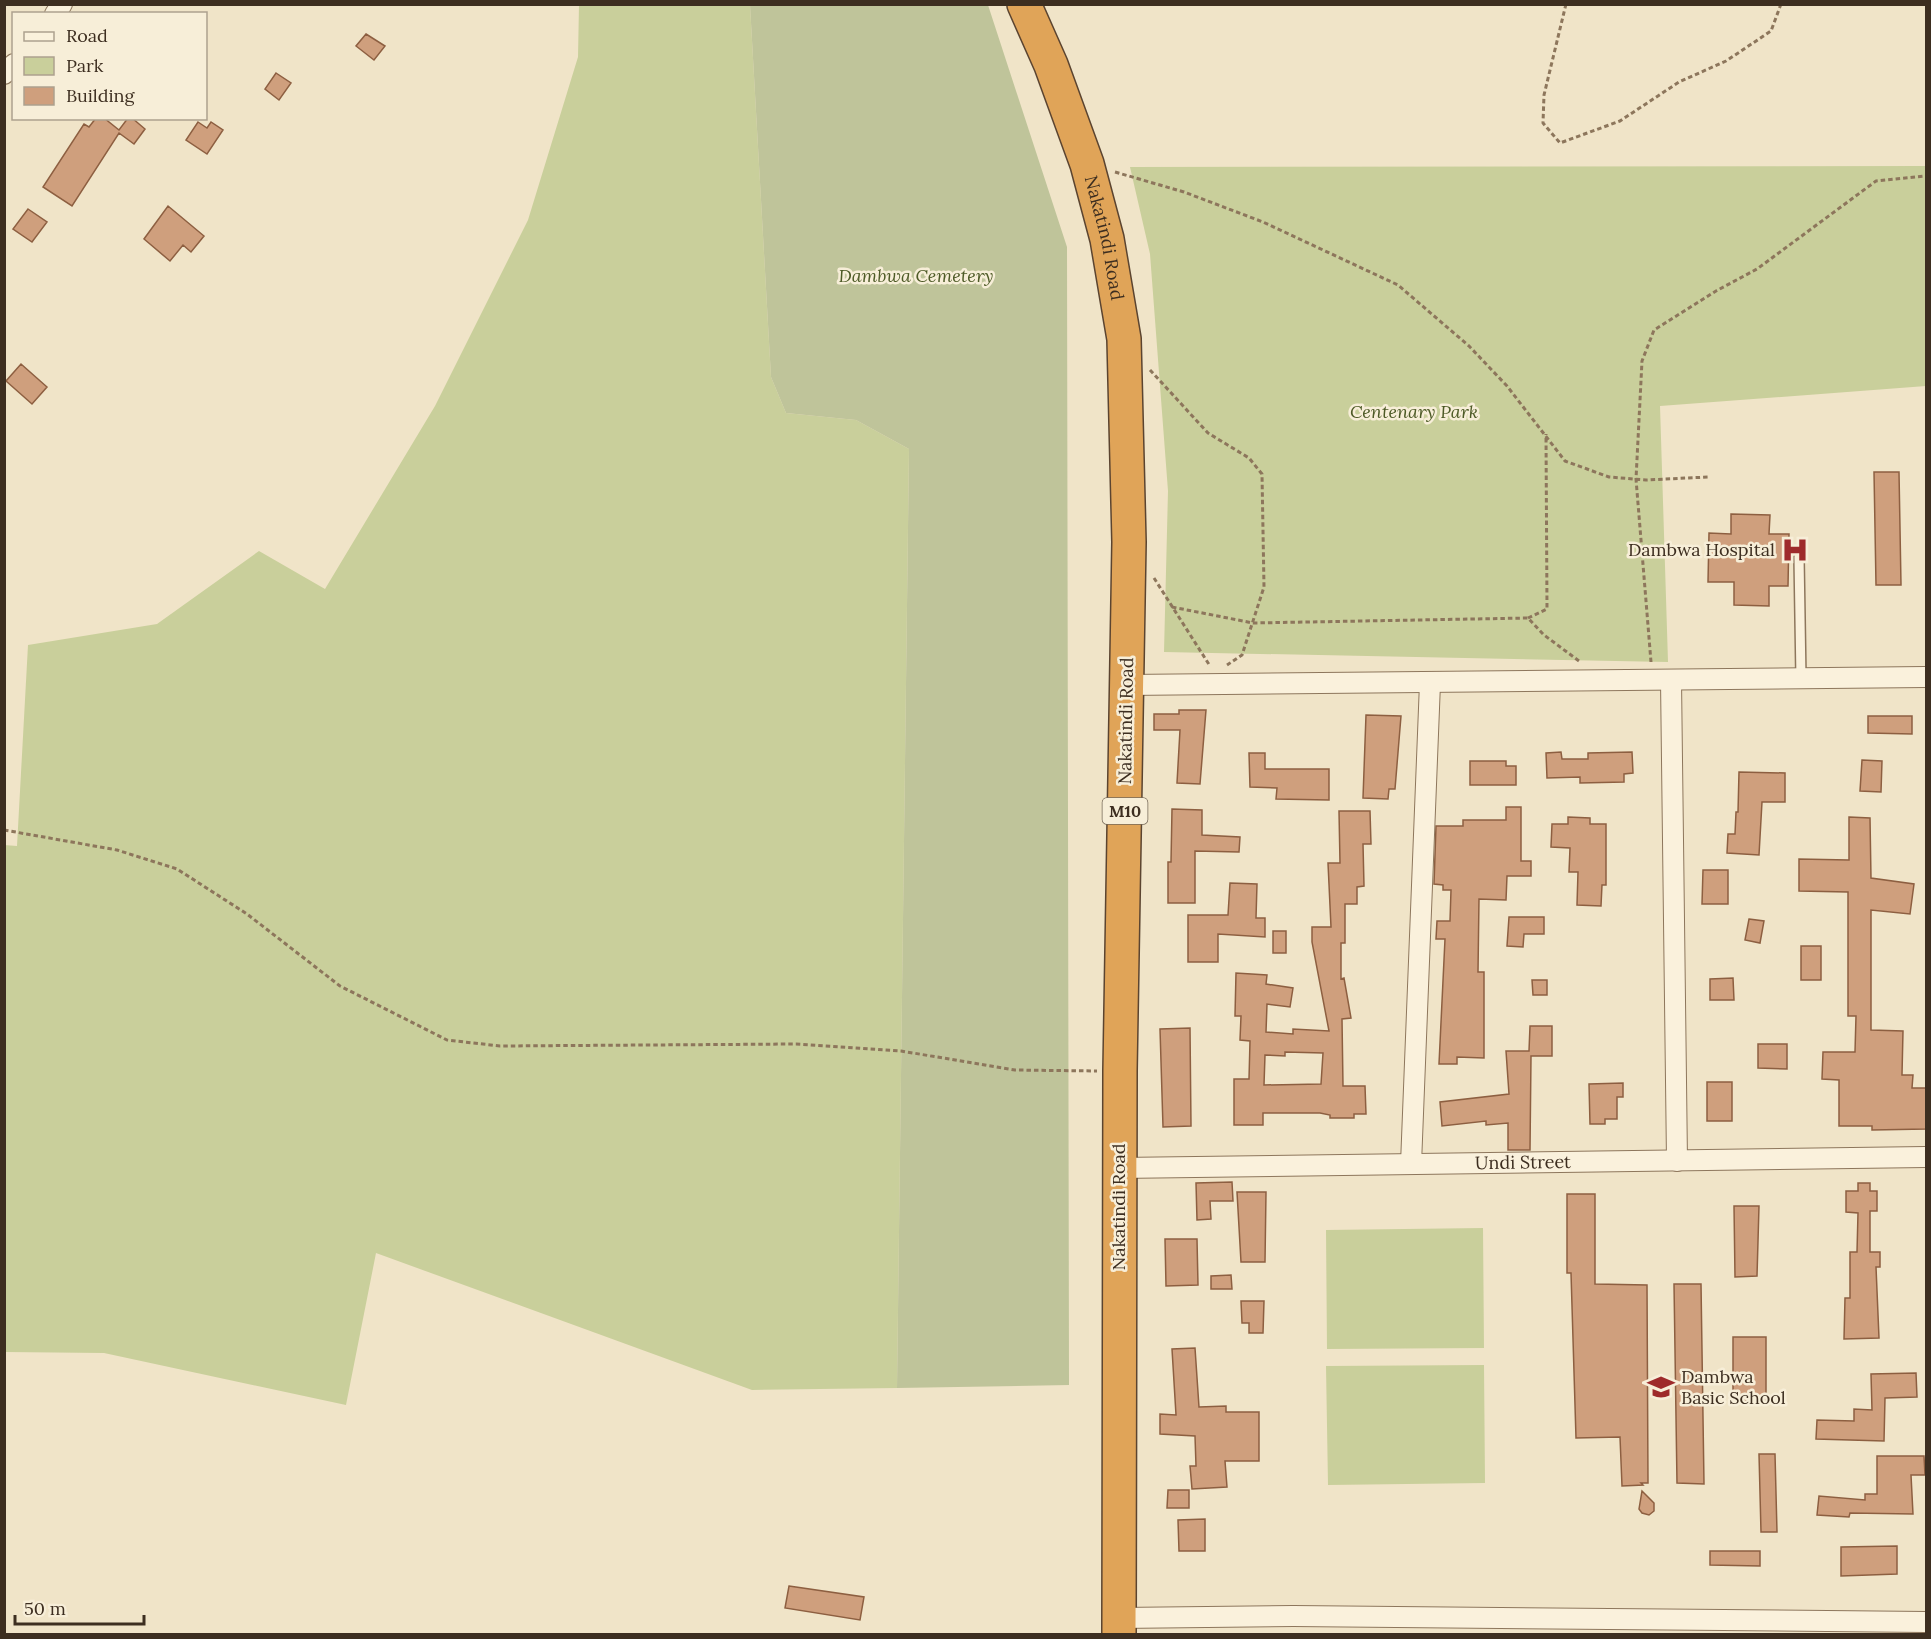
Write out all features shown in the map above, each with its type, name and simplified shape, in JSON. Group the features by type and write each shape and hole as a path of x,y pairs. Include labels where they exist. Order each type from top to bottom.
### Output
{"highway":[{"name":"Nakatindi Road","path":"1024,4 1051,65 1087,164 1107,239 1124,339 1129,542 1119,1168 1119,1626"}],"street":[{"path":"1127,685 1926,677"},
{"path":"1662,681 1677,1161"},
{"path":"1411,1164 1430,683"},
{"name":"Undi Street","path":"1119,1168 1926,1158"},
{"path":"1119,1626 1768,1627 1926,1622"}],"lane":[{"path":"1799,557 1802,679"}],"path":[{"path":"1566,4 1544,95 1544,123 1560,143 1620,122 1679,82 1726,62 1771,31 1780,4"},
{"path":"1087,164 1184,192 1263,222 1398,285 1469,346 1546,433 1565,461 1609,477 1636,479 1708,477"},
{"path":"1662,681 1636,479 1642,361 1654,330 1757,269 1876,181 1926,176"},
{"path":"1147,366 1208,433 1249,458 1262,474 1264,587 1242,655 1224,667"},
{"path":"1172,608 1253,623 1528,618 1547,609 1546,433"},
{"path":"1129,542 1210,666"},
{"path":"1528,618 1544,635 1600,681"},
{"path":"1210,666 1218,666"},
{"path":"1196,686 1210,666"},
{"path":"4,830 117,850 177,869 247,914 340,986 447,1040 500,1046 796,1044 901,1051 1015,1070 1120,1071"}],"green space":[{"path":"579,5 750,5 771,377 786,413 856,420 909,449 897,1388 752,1390 376,1253 346,1405 104,1353 5,1352 4,845 17,846 28,645 157,624 259,551 325,589 435,406 528,220 578,57"},
{"name":"Dambwa Cemetery","path":"750,5 988,5 1067,247 1069,1385 897,1388 909,449 856,420 786,413 771,377"},
{"name":"Centenary Park","path":"1926,166 1926,386 1660,406 1668,662 1164,652 1168,491 1150,254 1130,167"},
{"path":"1483,1228 1484,1348 1327,1349 1326,1230"},
{"path":"1484,1365 1485,1483 1328,1485 1326,1366"}],"building":[{"path":"366,34 385,46 374,60 356,46"},
{"path":"276,73 291,83 279,100 265,89"},
{"path":"94,120 106,120 119,130 126,120 134,120 145,129 134,144 119,133 72,206 43,187 84,124 89,127"},
{"path":"198,122 207,128 211,122 223,130 207,154 186,140"},
{"path":"168,206 204,236 191,252 183,245 170,261 144,239"},
{"path":"28,209 47,222 32,242 13,229"},
{"path":"21,364 47,387 32,404 6,381"},
{"path":"1874,472 1899,472 1901,585 1876,585"},
{"path":"1731,514 1770,515 1769,534 1789,534 1788,586 1769,586 1769,606 1734,605 1734,582 1708,582 1709,533 1731,534"},
{"path":"1179,710 1206,710 1200,784 1177,783 1180,730 1154,730 1154,714 1179,714"},
{"path":"1366,715 1401,716 1395,789 1389,789 1388,799 1363,798"},
{"path":"1868,716 1912,716 1912,734 1868,733"},
{"path":"1561,752 1562,759 1588,759 1588,753 1632,752 1633,773 1624,774 1624,782 1580,783 1580,777 1547,778 1546,753"},
{"path":"1249,753 1265,753 1265,769 1329,769 1329,800 1276,799 1277,788 1250,787"},
{"path":"1862,760 1882,761 1881,792 1860,791"},
{"path":"1470,761 1506,761 1506,766 1516,766 1516,785 1470,785"},
{"path":"1739,772 1785,773 1785,802 1762,802 1759,855 1727,853 1728,834 1735,834"},
{"path":"1506,807 1521,807 1521,861 1531,861 1531,876 1507,876 1506,900 1479,899 1478,972 1484,972 1484,1058 1457,1057 1457,1064 1439,1064 1445,939 1436,939 1437,921 1450,921 1451,890 1443,890 1443,885 1434,884 1436,826 1463,826 1463,820 1506,820"},
{"path":"1172,809 1202,810 1202,835 1240,837 1239,852 1195,851 1195,903 1168,903"},
{"path":"1339,811 1370,811 1371,844 1363,844 1364,886 1357,887 1357,904 1345,904 1345,943 1341,943 1341,979 1344,978 1351,1018 1342,1019 1343,1086 1365,1086 1366,1114 1354,1114 1354,1118 1330,1118 1330,1115 1320,1113 1263,1113 1263,1125 1234,1125 1234,1079 1249,1079 1250,1041 1240,1040 1241,1016 1235,1016 1236,973 1267,975 1266,984 1293,988 1290,1007 1267,1004 1266,1032 1293,1034 1293,1029 1329,1031 1312,942 1312,927 1331,927 1328,863 1340,863","holes":["1285,1052 1323,1053 1321,1084 1264,1085 1265,1055 1285,1056"]},
{"path":"1568,817 1590,818 1590,824 1606,824 1606,885 1602,885 1601,906 1577,905 1578,872 1569,872 1570,848 1551,847 1552,824 1568,824"},
{"path":"1849,817 1870,818 1871,878 1914,884 1910,914 1871,910 1871,1030 1903,1031 1902,1075 1913,1075 1912,1088 1926,1088 1926,1129 1872,1130 1872,1126 1839,1126 1839,1080 1822,1079 1823,1052 1855,1052 1856,1016 1848,1016 1848,892 1799,891 1799,859 1849,860"},
{"path":"1703,870 1728,870 1728,904 1702,904"},
{"path":"1230,883 1257,884 1256,918 1265,918 1265,937 1218,934 1218,962 1188,962 1188,915 1228,915"},
{"path":"1509,917 1544,917 1544,934 1524,934 1523,947 1507,946"},
{"path":"1749,919 1764,921 1760,943 1745,940"},
{"path":"1273,931 1286,931 1286,953 1273,953"},
{"path":"1801,946 1821,946 1821,980 1801,980"},
{"path":"1733,978 1734,1000 1710,1000 1710,979"},
{"path":"1532,980 1547,980 1547,995 1533,995"},
{"path":"1530,1026 1552,1026 1552,1056 1531,1056 1530,1150 1508,1150 1508,1123 1486,1125 1486,1121 1442,1126 1440,1102 1509,1094 1506,1051 1529,1051"},
{"path":"1190,1028 1191,1126 1163,1127 1160,1029"},
{"path":"1758,1044 1787,1044 1787,1069 1758,1068"},
{"path":"1707,1082 1732,1082 1732,1121 1707,1121"},
{"path":"1623,1083 1623,1097 1617,1097 1617,1119 1605,1119 1605,1124 1590,1124 1589,1084"},
{"path":"1232,1182 1233,1201 1210,1201 1211,1219 1197,1220 1196,1183"},
{"path":"1858,1183 1870,1183 1870,1191 1877,1191 1877,1211 1870,1211 1870,1252 1880,1252 1880,1267 1876,1267 1879,1338 1844,1339 1845,1298 1850,1298 1850,1252 1857,1252 1858,1213 1846,1212 1846,1191 1858,1191"},
{"path":"1237,1192 1266,1192 1265,1262 1241,1262"},
{"path":"1567,1194 1595,1194 1595,1284 1647,1285 1648,1483 1641,1483 1643,1485 1622,1486 1620,1437 1576,1438 1571,1273 1567,1273"},
{"path":"1734,1206 1759,1206 1757,1276 1735,1277"},
{"path":"1165,1239 1197,1239 1198,1285 1166,1286"},
{"path":"1231,1275 1232,1289 1211,1289 1211,1276"},
{"path":"1674,1284 1701,1284 1704,1484 1677,1483"},
{"path":"1241,1301 1264,1301 1263,1333 1249,1333 1249,1323 1242,1323"},
{"path":"1733,1337 1766,1337 1766,1401 1733,1401"},
{"path":"1195,1348 1199,1407 1226,1406 1226,1412 1259,1412 1259,1461 1225,1461 1227,1487 1192,1489 1190,1466 1196,1466 1195,1436 1160,1434 1160,1414 1176,1415 1172,1349"},
{"path":"1916,1373 1917,1397 1885,1398 1884,1441 1816,1439 1817,1420 1854,1421 1854,1409 1872,1410 1871,1374"},
{"path":"1759,1454 1775,1454 1777,1532 1761,1532"},
{"path":"1877,1456 1924,1456 1925,1475 1911,1475 1913,1514 1850,1513 1849,1517 1817,1515 1819,1496 1865,1500 1865,1494 1877,1494"},
{"path":"1168,1490 1189,1490 1189,1508 1167,1508"},
{"path":"1642,1491 1654,1503 1654,1511 1649,1515 1642,1513 1639,1509"},
{"path":"1205,1519 1205,1551 1179,1551 1178,1520"},
{"path":"1897,1546 1897,1574 1841,1576 1841,1547"},
{"path":"1710,1551 1760,1551 1760,1566 1710,1565"},
{"path":"789,1586 864,1597 860,1620 785,1608"}],"place":[{"name":"Dambwa Hospital","path":"1795,550"},
{"name":"Dambwa Basic School","path":"1661,1387"}]}
